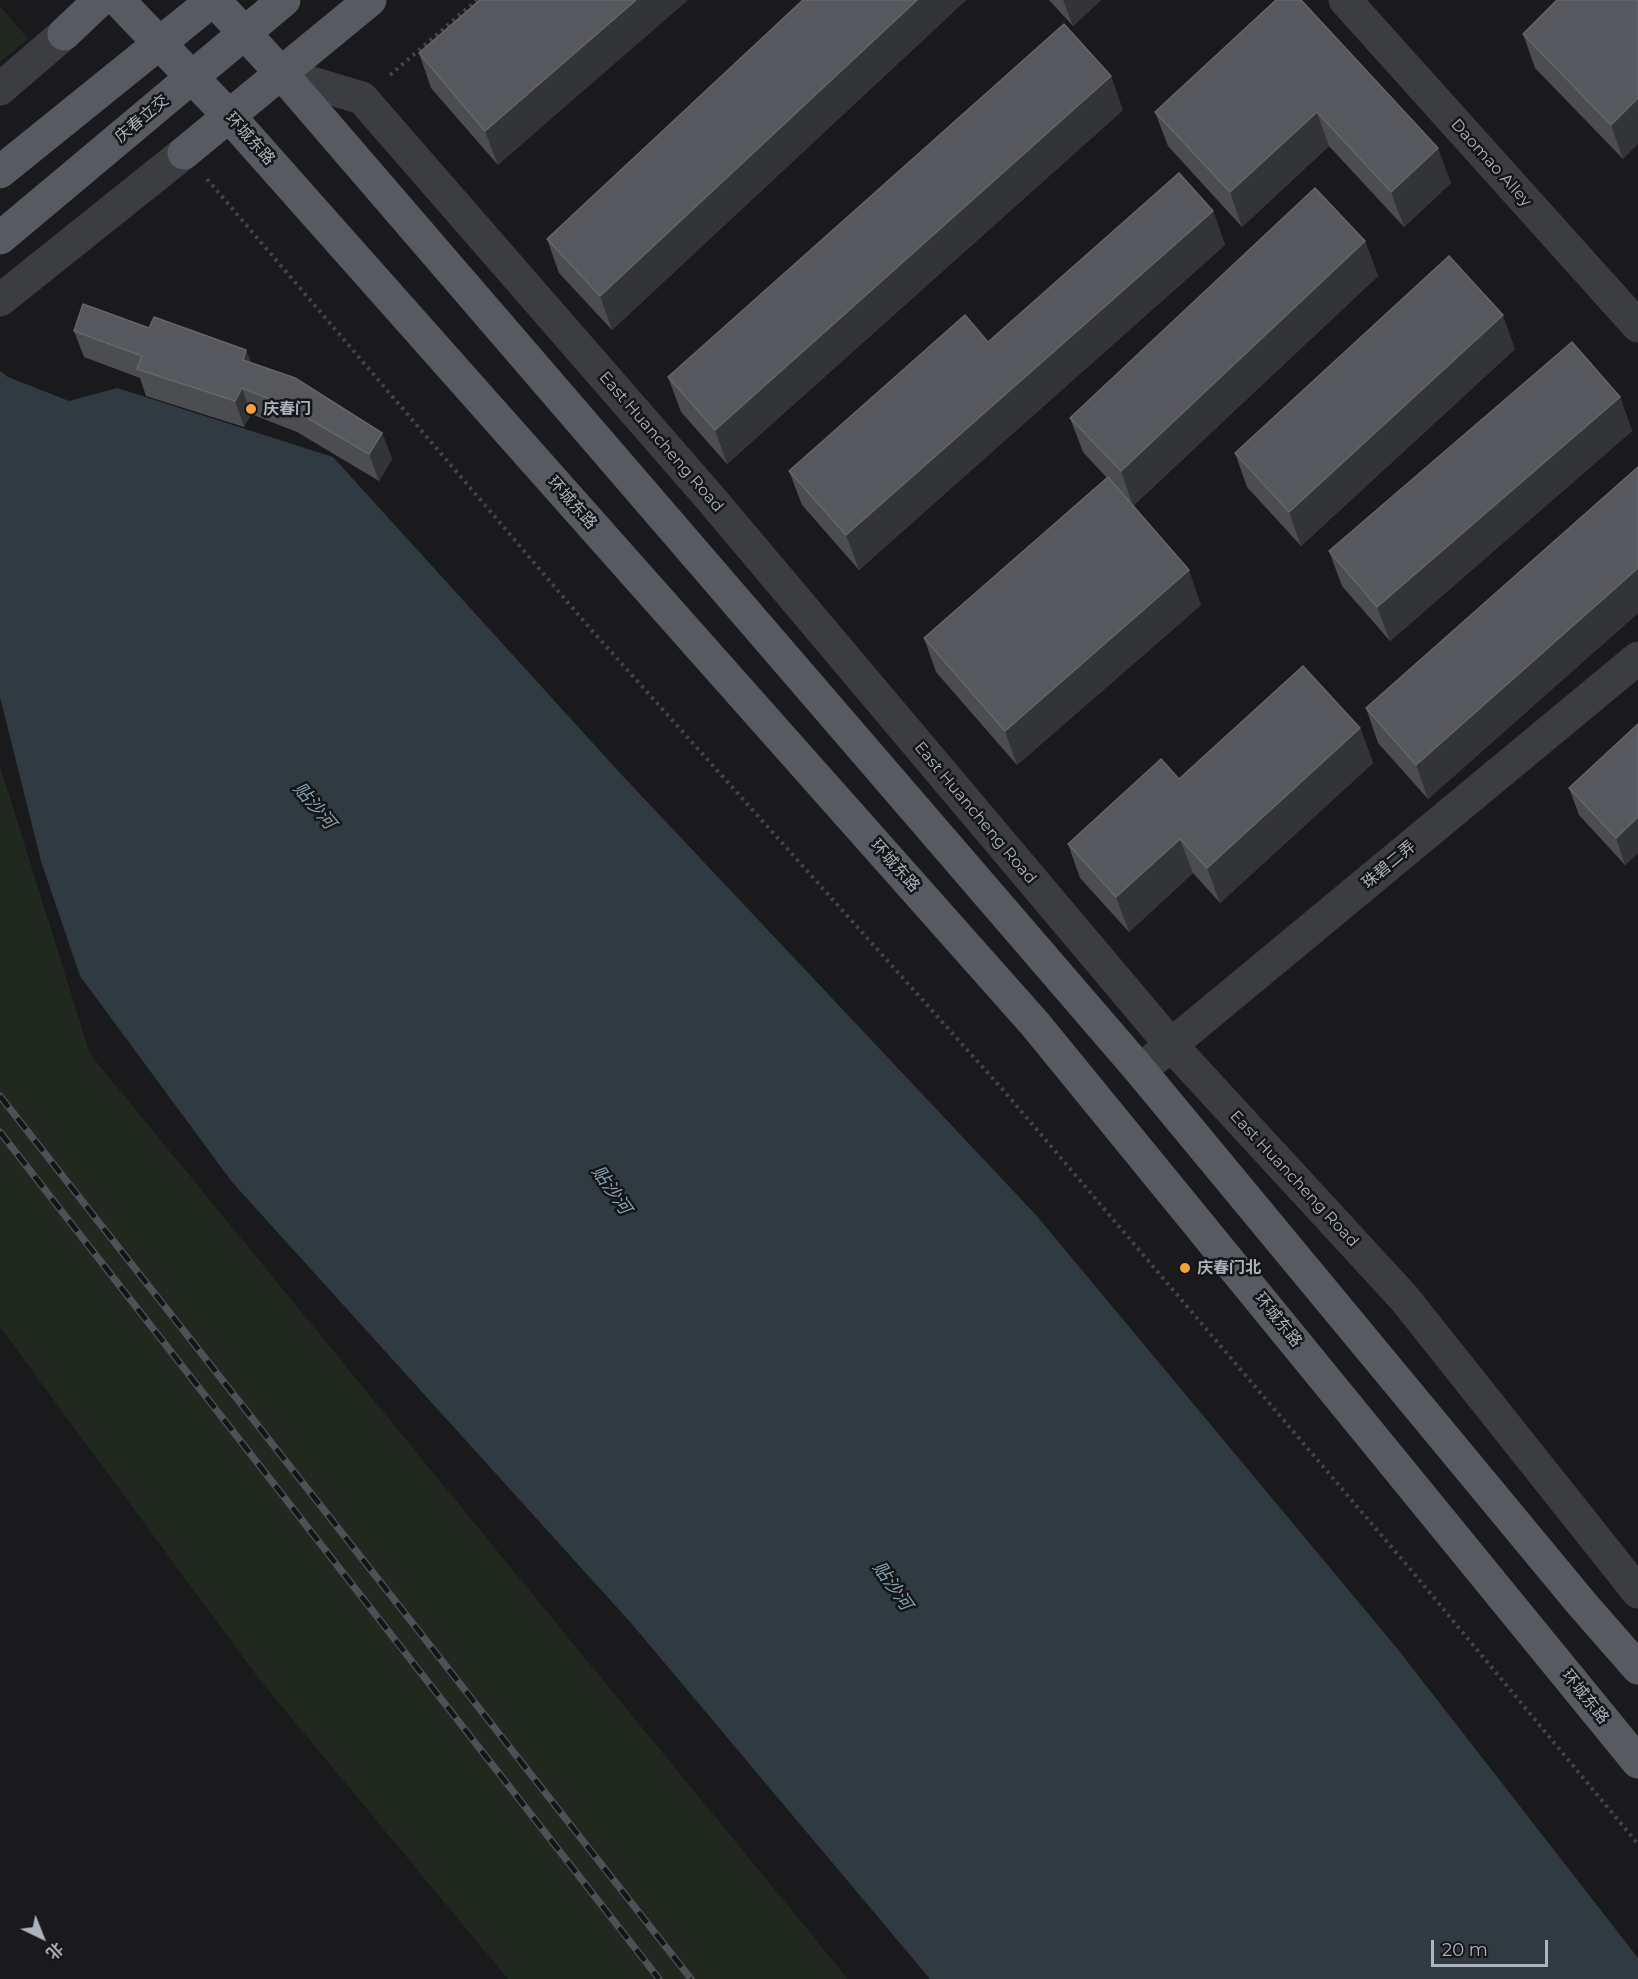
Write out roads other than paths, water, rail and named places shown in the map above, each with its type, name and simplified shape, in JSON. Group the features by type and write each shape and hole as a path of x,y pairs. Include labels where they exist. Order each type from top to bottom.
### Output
{"main road":[{"path":"64,34 100,0"},
{"name":"环城东路","path":"118,0 230,117 1035,1024 1638,1762"},
{"path":"0,172 214,0 282,74 1139,1069 1574,1595 1638,1668"},
{"name":"庆春立交","path":"0,238 284,0"},
{"path":"184,153 370,0"}],"street":[{"name":"Daomao Alley","path":"1345,0 1638,326"},
{"path":"0,90 64,34"},
{"name":"East Huancheng Road","path":"282,74 362,98 718,508 1172,1046 1404,1298 1638,1592"},
{"path":"0,300 184,153"},
{"name":"珠碧二弄","path":"1139,1069 1172,1046 1638,658"}],"water":[{"name":"贴沙河","path":"0,371 8,377 69,401 117,388 333,457 620,773 1036,1215 1396,1647 1638,1958 1638,1979 930,1979 631,1623 232,1182 80,976 41,861 0,697"}],"railway":[{"path":"0,1096 691,1979"},
{"path":"0,1132 659,1979"}],"place":[{"name":"庆春门","path":"251,409"},
{"name":"庆春门北","path":"1185,1268"}]}
